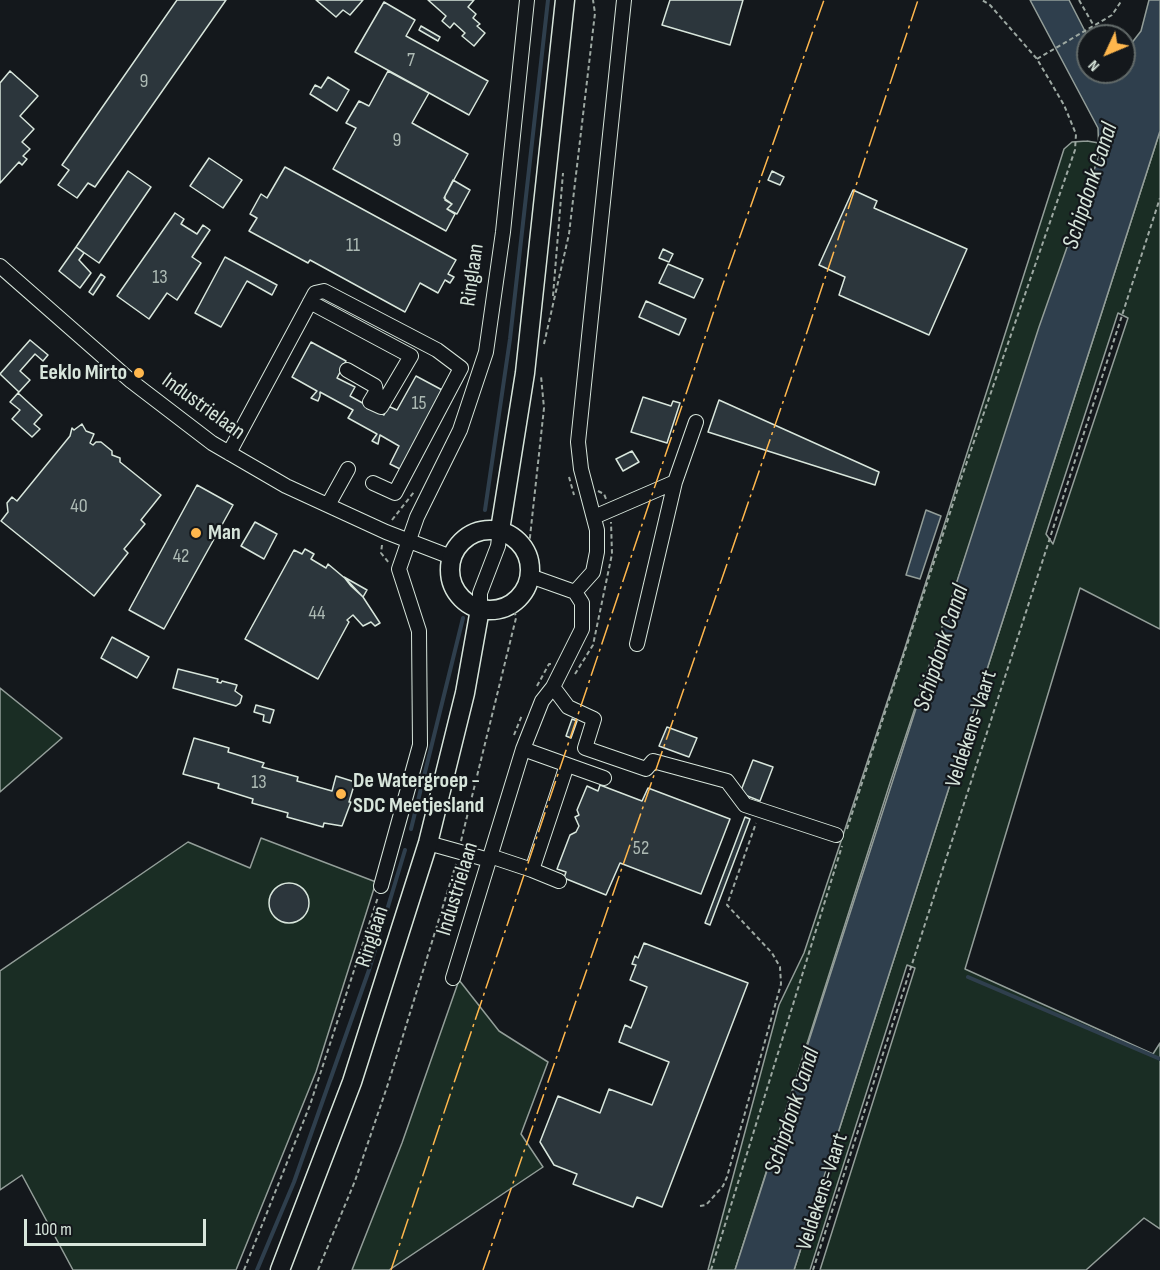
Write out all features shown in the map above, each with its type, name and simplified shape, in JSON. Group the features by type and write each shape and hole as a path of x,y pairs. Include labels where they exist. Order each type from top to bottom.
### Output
{"main road":[{"path":"500,530 525,373 565,0"},
{"path":"481,530 500,530 520,542 526,552 530,576 522,595 513,603 502,608 480,609 458,596 453,586 449,567 451,557 457,545 467,535 481,530"},
{"name":"Ringlaan","path":"280,1270 352,1082 428,843 465,693 480,609"}],"street":[{"name":"Ringlaan","path":"407,541 460,430 486,352 503,232 527,0"},
{"path":"530,576 575,592 593,572 597,552 594,517 581,469 578,442 624,0"},
{"name":"Industrielaan","path":"0,266 131,381 212,443 285,486 407,541 451,557"},
{"path":"229,453 315,293 324,291 438,350 461,368 395,493 373,483"},
{"path":"310,302 411,356 381,407 370,402 376,392 375,386 347,370"},
{"path":"637,644 675,482 696,422"},
{"path":"328,505 348,469"},
{"path":"594,517 675,482"},
{"path":"480,609 480,593 498,546 500,530"},
{"path":"381,886 420,745 419,631 399,569 407,541"},
{"name":"Industrielaan","path":"453,978 523,749 542,701 553,687 582,629 582,603 575,592"},
{"path":"553,687 568,706 594,719 585,748 646,769 654,760 727,781 745,805 760,812 770,811 842,837"},
{"path":"523,749 604,777"},
{"path":"532,870 567,765"},
{"path":"428,843 532,870 559,881"}],"path":[{"path":"544,346 569,234 595,14 593,0"},
{"path":"711,1270 842,837 961,479 1075,150 1076,134 1037,58 990,5 982,0"},
{"path":"1079,0 1093,24"},
{"path":"1097,24 1112,15 1122,0"},
{"path":"1037,58 1076,36"},
{"name":"Veldekens-Vaart","path":"813,1270 1160,198"},
{"path":"529,546 544,408 542,368"},
{"path":"318,1270 355,1182 435,937 459,852 506,649 516,618 513,603"},
{"path":"699,1206 706,1205 723,1186 727,1177 781,984 780,967 772,953 727,905 760,812"},
{"path":"244,1270 310,1106 381,886"}],"green space":[{"path":"1160,131 1160,629 1080,588 965,969 1153,1054 1160,1043 1160,1229 1144,1218 1086,1270 820,1270 915,968 907,965 810,1270 794,1270","holes":["1118,313 1128,318 1053,544 1046,534"]},
{"path":"1072,142 1099,143 1099,156 890,783 735,1270 708,1270 779,1005 804,953 903,654 1064,149"},
{"path":"0,688 62,738 0,792"},
{"path":"261,838 376,882 316,1072 236,1270 73,1270 22,1175 0,1190 0,971 188,842 250,868"},
{"path":"459,980 499,1031 548,1062 521,1134 543,1167 389,1270 352,1270 402,1143"}],"water":[{"name":"Schipdonk Canal","path":"1030,0 1069,0 1081,24 1076,24 1076,84 1136,84 1136,37 1141,31 1149,0 1160,0 1160,131 794,1270 735,1270 1039,327 1099,156 1098,128"},
{"path":"926,510 941,516 920,579 906,575"}],"building":[{"path":"177,0 226,0 95,187 88,183 77,198 58,185 69,170 62,165"},
{"path":"316,0 363,0 350,15 343,10 336,17"},
{"path":"428,0 474,0 468,7 476,14 473,18 480,24 477,26 485,33 474,46 462,36 465,33 454,23 450,28 442,21 446,16"},
{"path":"670,0 743,0 730,45 662,25"},
{"path":"384,2 415,20 406,36 488,81 469,115 355,52"},
{"path":"421,26 440,37 438,41 419,30"},
{"path":"10,71 38,96 20,116 34,129 22,142 30,149 23,156 27,159 22,165 19,162 0,183 0,83"},
{"path":"388,71 429,93 412,123 468,154 445,196 445,200 452,204 447,209 455,214 446,231 333,169 356,128 346,123 359,101 369,106"},
{"path":"328,77 349,90 337,111 310,94 315,85 321,88"},
{"path":"209,158 242,180 223,208 190,186"},
{"path":"285,167 456,260 448,274 454,277 450,283 445,280 438,293 420,283 405,312 310,260 308,263 249,231 257,218 250,214 261,194 267,198"},
{"path":"128,171 151,187 99,263 76,247"},
{"path":"772,171 784,177 780,185 768,180"},
{"path":"453,180 470,190 457,214 447,209 452,204 444,198"},
{"path":"853,190 877,201 874,208 967,249 929,335 839,295 845,277 819,265"},
{"path":"175,213 184,219 181,224 197,234 203,225 210,230 192,257 201,263 177,300 167,293 149,319 117,296"},
{"path":"76,247 84,253 79,260 91,273 80,288 59,271"},
{"path":"663,249 673,254 669,262 659,258"},
{"path":"225,257 277,285 272,295 247,281 221,327 195,313"},
{"path":"668,264 703,279 694,298 659,283"},
{"path":"101,274 105,277 93,295 89,292"},
{"path":"646,301 686,319 679,335 639,317"},
{"path":"30,340 48,355 43,361 35,354 20,371 30,380 19,392 0,374"},
{"path":"311,342 346,361 337,378 355,387 350,396 384,415 388,406 397,410 416,376 444,391 402,470 390,464 399,446 380,435 378,444 372,441 377,434 348,418 353,410 320,392 318,401 311,398 317,391 292,377"},
{"path":"18,393 42,415 34,424 40,429 32,437 12,419 20,410 10,402"},
{"path":"643,397 671,406 673,401 680,403 667,443 631,432"},
{"path":"719,400 879,472 875,485 708,432"},
{"path":"82,424 86,431 94,434 90,443 93,445 101,442 112,451 112,455 120,458 120,462 161,495 141,520 145,524 124,549 128,553 94,596 1,521 8,512 7,503 12,497 17,501 70,436 72,428 74,430"},
{"path":"632,451 639,462 623,471 616,459"},
{"path":"197,485 233,505 164,629 129,610"},
{"path":"255,522 277,534 264,559 241,546"},
{"path":"305,549 314,554 311,559 326,568 328,564 347,580 363,597 380,623 375,626 371,622 363,626 353,615 347,620 349,622 318,679 245,639 294,550 302,554"},
{"path":"344,577 367,590 363,597 351,586"},
{"path":"112,637 149,657 137,678 101,658"},
{"path":"178,669 218,679 217,682 237,685 235,691 242,696 240,703 236,706 173,688"},
{"path":"256,705 274,710 270,723 263,721 264,715 254,712"},
{"path":"572,719 577,721 571,738 566,736"},
{"path":"667,727 697,738 689,757 659,746"},
{"path":"194,738 229,748 228,752 264,763 262,767 298,777 297,781 332,791 336,776 355,782 349,802 351,802 342,826 324,823 323,827 287,817 288,813 252,803 253,799 218,788 219,784 183,774"},
{"path":"753,760 773,767 760,801 740,793"},
{"path":"600,785 642,801 648,788 730,819 701,894 620,863 606,895 564,878 566,872 557,869 570,835 576,832 579,826 575,817 579,815 577,810 587,786 598,791"},
{"path":"745,817 750,819 710,925 705,923"},
{"path":"289,883 303,889 309,903 303,917 289,923 275,917 269,903 275,889"},
{"path":"644,943 748,983 662,1207 637,1197 633,1207 573,1184 577,1174 554,1165 540,1142 558,1096 600,1113 609,1089 652,1105 669,1062 619,1042 625,1025 631,1028 647,987 630,980 636,965 632,964 635,956 638,958"}],"waterway":[{"path":"485,510 510,339 548,0"},
{"path":"411,829 463,618"},
{"path":"257,1270 294,1182 369,970 405,850"},
{"path":"968,977 1160,1059"}],"power":[{"path":"391,1270 722,287 824,0"},
{"path":"483,1270 802,347 918,0"}],"place":[{"name":"Eeklo Mirto","path":"139,373"},
{"name":"Man","path":"196,533"},
{"name":"De Watergroep - SDC Meetjesland","path":"341,794"}]}
